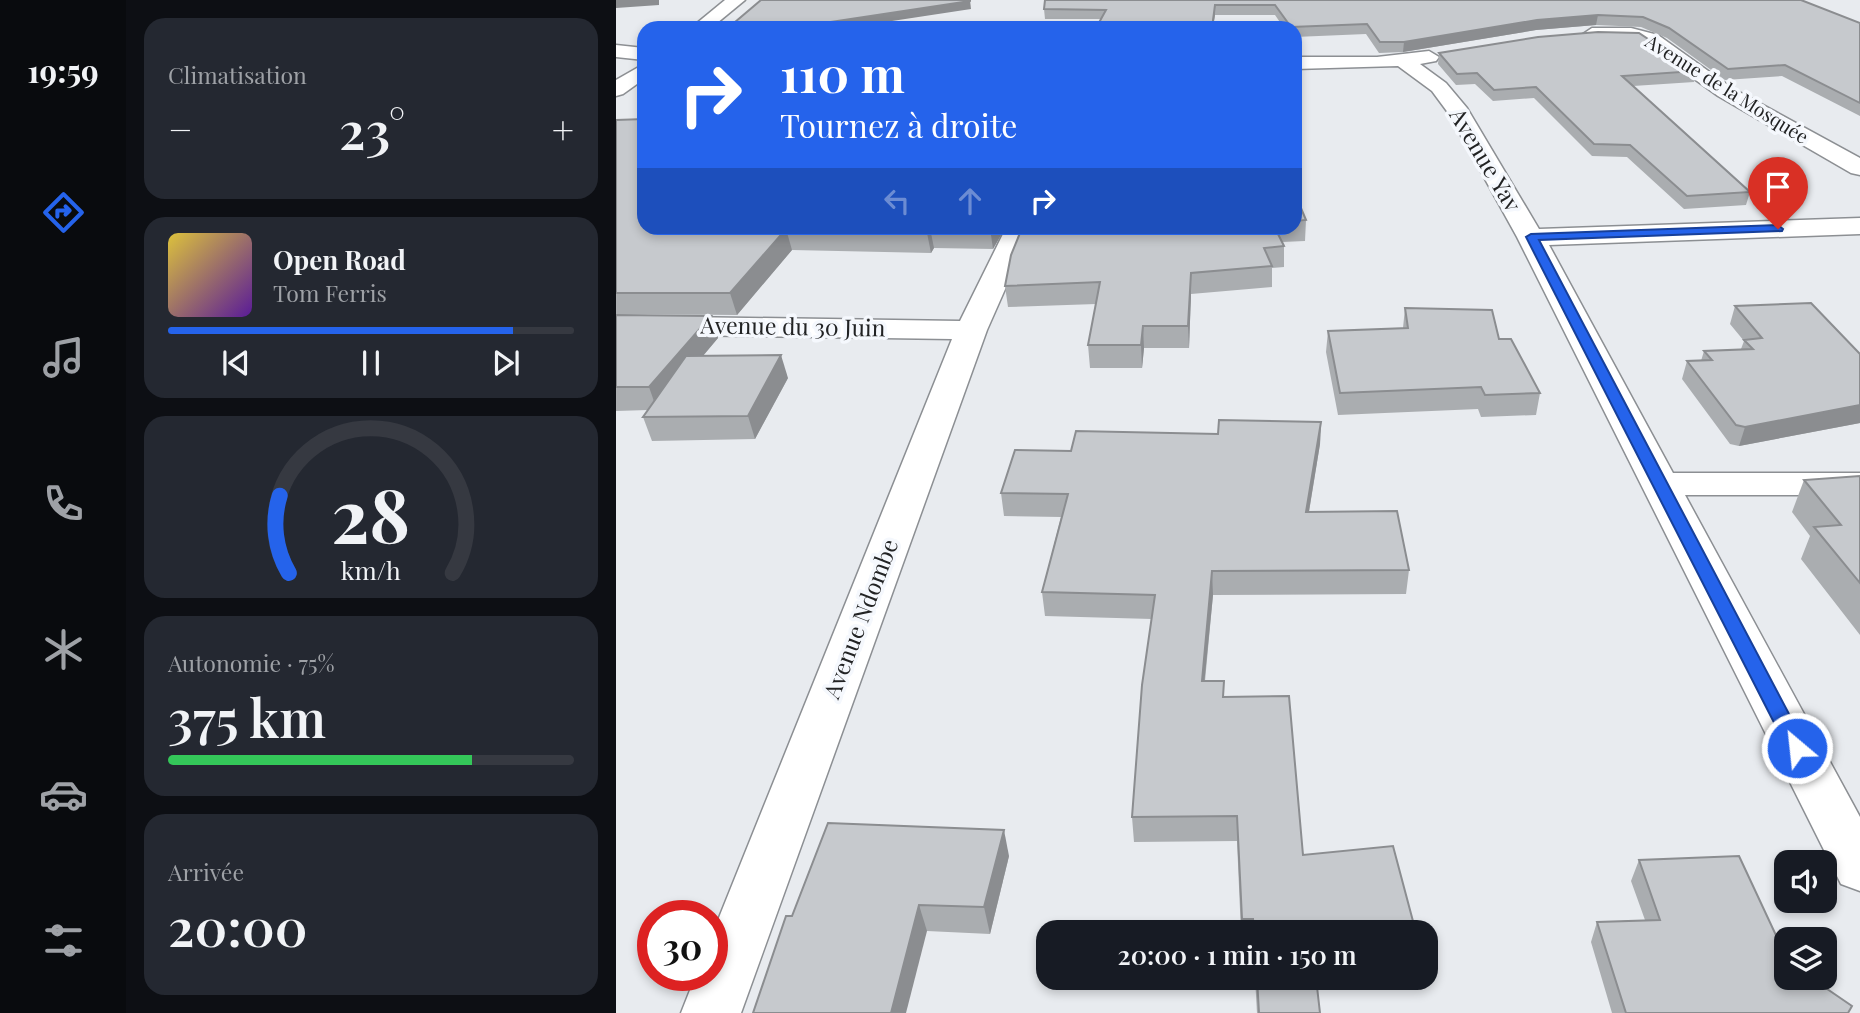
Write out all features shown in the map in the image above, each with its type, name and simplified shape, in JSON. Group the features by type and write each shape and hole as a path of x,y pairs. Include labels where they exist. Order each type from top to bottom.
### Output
{"street":[{"path":"709,21 737,0"},
{"name":"Avenue de la Mosquée","path":"1572,36 1616,33 1651,39 1725,92 1860,169"},
{"path":"616,51 637,53"},
{"path":"1302,62 1403,61 1450,53"},
{"name":"Avenue Yav","path":"1403,61 1439,88 1459,113 1531,237 1860,868"},
{"path":"616,90 637,75"},
{"path":"1531,237 1860,226"},
{"name":"Avenue Ndombe","path":"711,1013 971,330 1016,235"},
{"name":"Avenue du 30 Juin","path":"616,325 971,330"},
{"path":"1658,484 1860,484"}],"building":[{"path":"761,0 970,0 837,21 736,21"},
{"path":"1045,0 1801,0 1860,23 1860,103 1785,65 1728,69 1669,28 1643,17 1598,15 1537,20 1404,42 1380,42 1367,24 1302,27 1302,21 1287,21 1275,5 1215,5 1213,21 1100,21 1106,10 1044,9"},
{"path":"1598,32 1639,33 1696,71 1622,76 1750,192 1687,196 1630,145 1594,144 1536,87 1494,90 1477,73 1457,74 1439,53 1538,37"},
{"path":"637,119 637,235 781,235 730,293 616,293 616,120"},
{"path":"1019,235 1278,235 1284,246 1264,248 1272,266 1191,273 1188,326 1143,326 1141,345 1088,345 1100,282 1005,286 1011,255"},
{"path":"1811,303 1860,354 1860,405 1745,427 1736,425 1687,361 1712,360 1704,351 1753,349 1744,340 1762,338 1735,306"},
{"path":"1405,308 1492,310 1499,339 1511,339 1540,393 1485,395 1481,387 1340,393 1328,331 1408,328"},
{"path":"616,315 711,316 649,387 616,387"},
{"path":"781,355 748,416 643,417 686,356"},
{"path":"1219,420 1321,422 1306,512 1397,511 1409,570 1212,571 1202,681 1224,681 1223,697 1289,696 1303,855 1393,846 1413,920 1242,919 1237,816 1132,817 1142,685 1155,595 1042,592 1068,494 1001,493 1015,450 1071,451 1076,431 1218,434"},
{"path":"1860,476 1860,583 1814,527 1841,525 1804,480"},
{"path":"828,823 1004,830 984,907 919,905 891,1013 753,1013 786,916 792,916"},
{"path":"1739,856 1774,931 1774,990 1829,990 1852,1006 1848,1013 1626,1013 1597,922 1660,920 1639,860"},
{"path":"1258,990 1317,990 1320,1013 1259,1013"}],"route":[{"path":"1778,229 1531,237 1797,748"}]}
